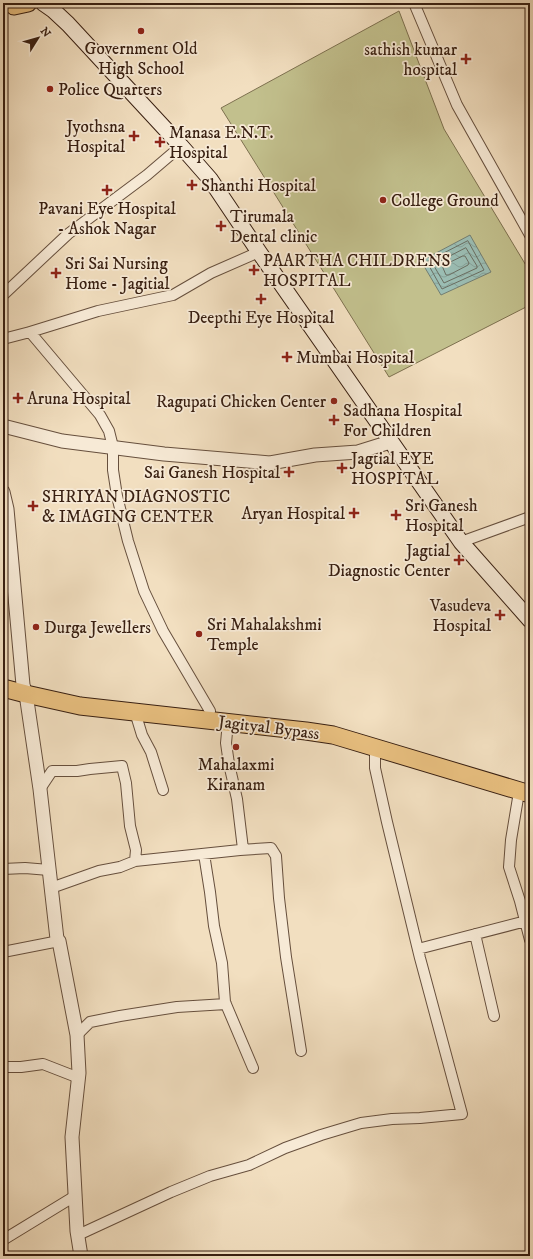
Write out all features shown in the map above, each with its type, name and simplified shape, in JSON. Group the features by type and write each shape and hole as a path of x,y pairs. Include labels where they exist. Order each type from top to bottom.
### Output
{"main road":[{"path":"43,3 68,24 210,179 390,442 461,542 530,620"},
{"name":"Jagityal Bypass","path":"3,680 25,690 80,706 333,735 526,790"},
{"name":"Jagityal Bypass","path":"3,688 331,724 526,790"}],"street":[{"path":"414,3 457,104 530,235"},
{"path":"3,295 68,234 147,175 181,146"},
{"path":"3,339 98,311 173,295 211,273 259,252"},
{"path":"30,332 100,415 109,431 113,447 113,470 117,496 128,541 144,591 162,631 210,711"},
{"path":"3,426 62,441 164,454 270,464 316,455 358,452 390,442"},
{"path":"3,492 8,509 25,690 40,789 57,939 59,941 77,1035 78,1078 72,1137 75,1196 81,1256"},
{"path":"461,542 530,517"},
{"path":"135,712 163,790"},
{"path":"228,722 226,743 237,799 243,849"},
{"path":"78,1235 178,1189 210,1176 249,1165 285,1148 321,1135 361,1123 392,1119 462,1114 418,949 374,768 375,748"},
{"path":"40,789 52,771 77,771 122,766 126,783 130,826 136,850 135,861"},
{"path":"526,790 512,834 509,867 528,921 530,940"},
{"path":"52,888 99,871 135,861 243,849 271,848 276,856 286,957 300,1050"},
{"path":"204,854 214,926 222,963 226,1004 253,1068"},
{"path":"3,869 25,868 49,870"},
{"path":"418,949 528,921"},
{"path":"475,934 494,1016"},
{"path":"3,952 59,941"},
{"path":"77,1035 90,1022 177,1007 226,1004"},
{"path":"3,1066 21,1067 43,1064 78,1078"},
{"path":"3,1240 75,1196"}],"shaded area":[{"name":"College Ground","path":"399,11 444,129 530,272 530,305 389,377 221,108"}],"water":[{"path":"470,235 491,272 441,295 421,261"}],"place":[{"name":"Government Old High School","path":"141,31"},
{"name":"sathish kumar hospital","path":"466,59"},
{"name":"Police Quarters","path":"50,89"},
{"name":"Jyothsna Hospital","path":"134,136"},
{"name":"Manasa E.N.T. Hospital","path":"160,142"},
{"name":"Shanthi Hospital","path":"192,185"},
{"name":"Pavani Eye Hospital - Ashok Nagar","path":"107,190"},
{"name":"College Ground","path":"383,200"},
{"name":"Tirumala Dental clinic","path":"221,226"},
{"name":"PAARTHA CHILDRENS HOSPITAL","path":"254,270"},
{"name":"Sri Sai Nursing Home - Jagitial","path":"56,273"},
{"name":"Deepthi Eye Hospital","path":"261,299"},
{"name":"Mumbai Hospital","path":"287,357"},
{"name":"Aruna Hospital","path":"18,398"},
{"name":"Ragupati Chicken Center","path":"334,401"},
{"name":"Sadhana Hospital For Children","path":"334,420"},
{"name":"Jagtial EYE HOSPITAL","path":"342,468"},
{"name":"Sai Ganesh Hospital","path":"289,472"},
{"name":"SHRIYAN DIAGNOSTIC & IMAGING CENTER","path":"33,506"},
{"name":"Aryan Hospital","path":"354,513"},
{"name":"Sri Ganesh Hospital","path":"396,515"},
{"name":"Jagtial Diagnostic Center","path":"459,560"},
{"name":"Vasudeva Hospital","path":"500,615"},
{"name":"Durga Jewellers","path":"36,627"},
{"name":"Sri Mahalakshmi Temple","path":"199,634"},
{"name":"Mahalaxmi Kiranam","path":"236,747"}]}
